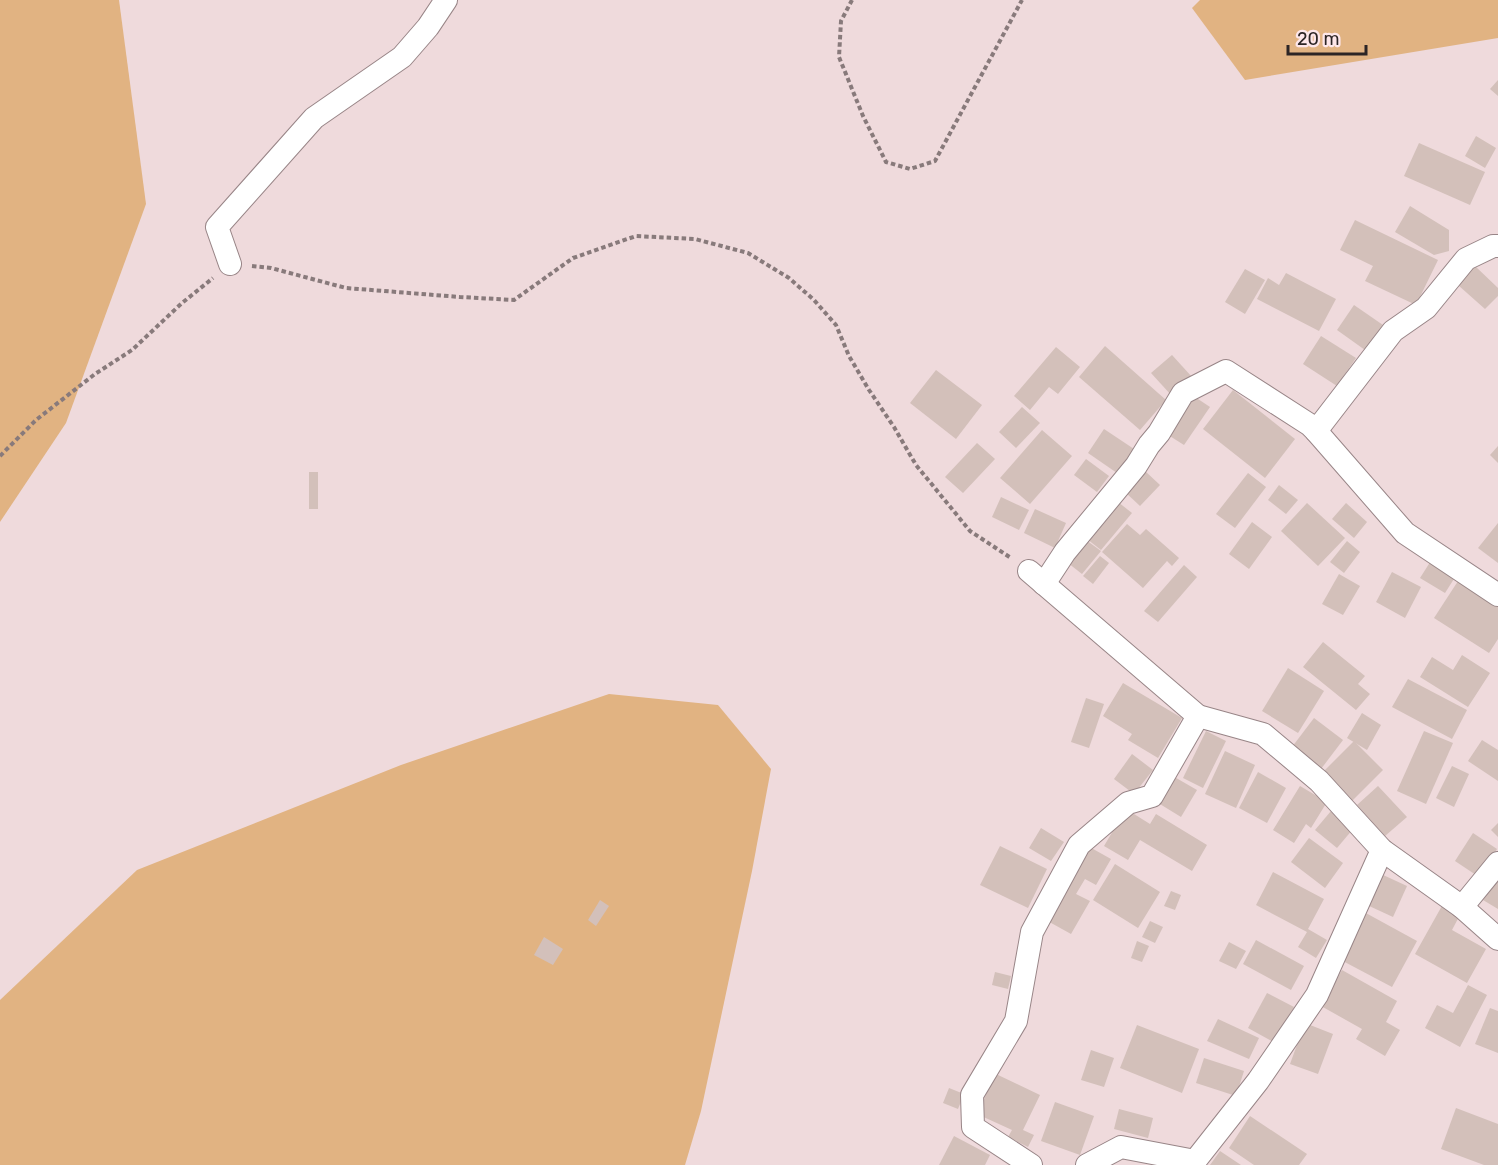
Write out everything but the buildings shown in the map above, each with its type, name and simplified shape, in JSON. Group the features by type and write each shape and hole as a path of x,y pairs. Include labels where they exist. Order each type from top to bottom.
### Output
{"street":[{"path":"230,264 217,227 314,118 402,57 428,27 446,0"},
{"path":"1316,431 1393,331 1426,308 1466,259 1493,246 1498,246"},
{"path":"1498,594 1405,532 1310,425 1226,371 1183,393 1136,466 1065,552 1036,577 1198,716 1263,734 1319,781 1382,850 1462,907 1498,939"},
{"path":"1031,1165 973,1127 972,1095 1016,1021 1032,932 1079,844 1128,803 1152,796 1198,716"},
{"path":"1088,1165 1121,1147 1195,1161 1258,1081 1317,995 1382,850"},
{"path":"1462,907 1498,863"}],"path":[{"path":"852,0 841,21 839,57 863,116 886,162 910,168 935,161 1022,0"},
{"path":"0,456 36,420 95,374 132,350 182,303 230,264 271,268 346,288 514,300 573,258 636,236 695,239 747,253 789,278 814,300 836,324 854,364 916,465 970,531 1000,549 1036,577"}],"shaded area":[{"path":"0,0 119,0 146,204 66,423 0,522"},
{"path":"1200,0 1498,0 1498,38 1245,80 1192,8"},
{"path":"609,694 718,705 771,769 752,871 701,1111 685,1165 0,1165 0,1000 137,870 401,765"}]}
